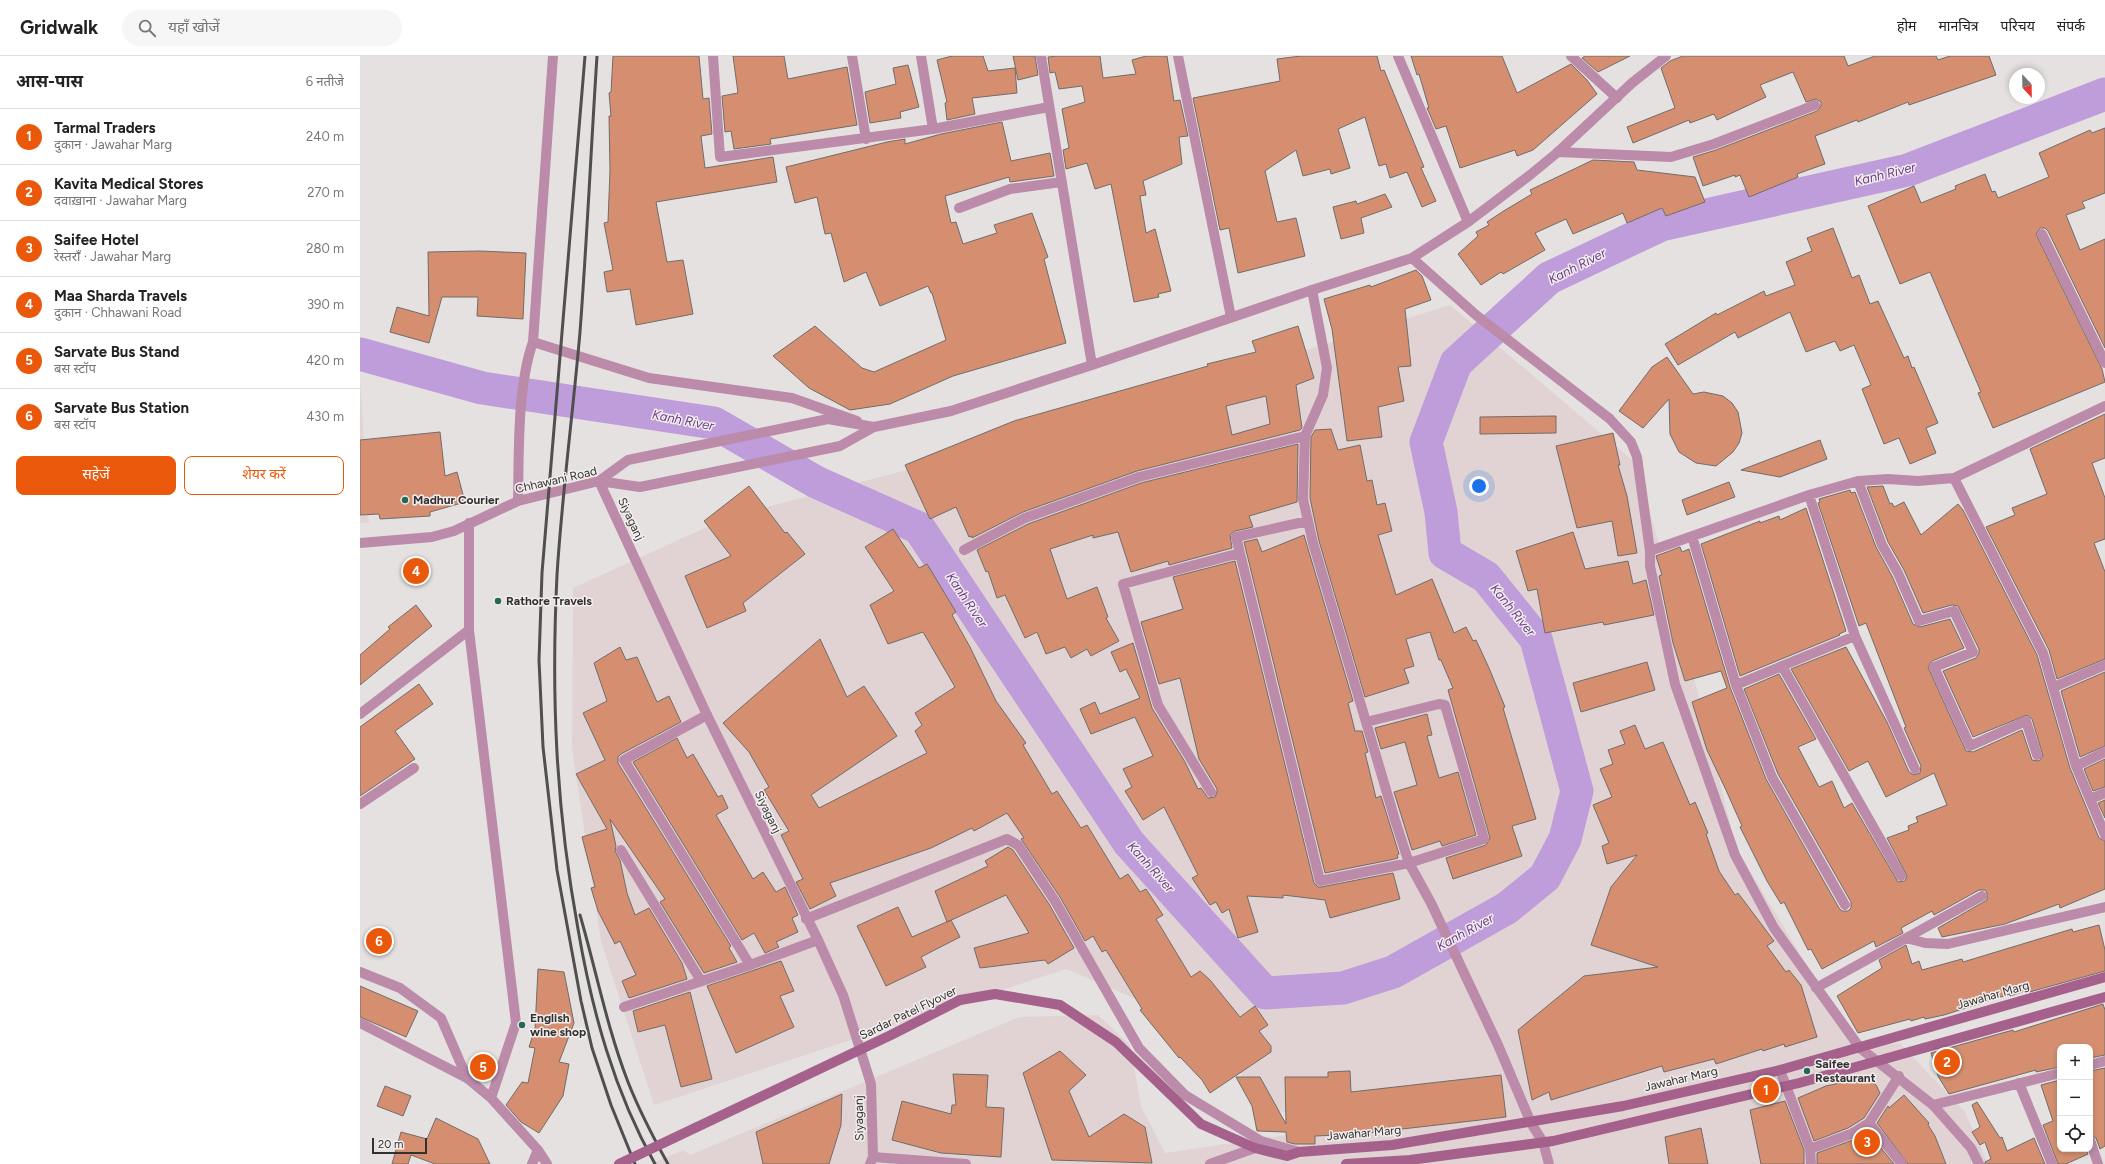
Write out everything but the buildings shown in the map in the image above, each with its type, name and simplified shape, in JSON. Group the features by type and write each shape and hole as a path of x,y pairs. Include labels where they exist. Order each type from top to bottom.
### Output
{"main road":[{"name":"Jawahar Marg","path":"1287,1156 1299,1152 1392,1145 1531,1123 1623,1106 1780,1070 2105,977"},
{"name":"Sardar Patel Flyover","path":"619,1164 891,1035 960,1000 995,994 1060,1004 1116,1042 1201,1124 1255,1148"},
{"path":"1346,1164 1410,1160 1543,1142 1786,1086 2105,997"},
{"path":"1255,1148 1287,1156 1296,1164"}],"street":[{"path":"518,501 520,442 526,362 533,342 553,56"},
{"path":"714,56 720,158 933,129 1049,107"},
{"path":"852,56 866,139"},
{"path":"921,56 933,129"},
{"path":"1041,56 1092,365"},
{"path":"1178,56 1231,318"},
{"path":"1398,56 1468,222"},
{"path":"1570,56 1616,98"},
{"path":"599,481 628,460 828,419 874,428 951,411 1412,258 1468,222 1558,152 1632,83 1666,56"},
{"path":"1558,152 1671,157 1714,144 1815,106"},
{"path":"959,208 1010,189 1061,182"},
{"path":"2042,234 2105,363"},
{"path":"1412,258 1476,315 1610,419 1631,442 1637,457 1650,551 1650,566 1674,684 1735,855 1774,928 1860,1048 1899,1076 1933,1105 1971,1148 1979,1164"},
{"path":"1312,290 1327,368 1323,395 1305,436 1303,499 1308,521 1366,722 1409,863 1431,903 1498,1045 1531,1123 1543,1142 1549,1164"},
{"path":"533,342 649,378 792,398 874,428"},
{"path":"1650,551 1809,495 1858,481 1888,479 1918,481 1954,478 2105,406"},
{"name":"Chhawani Road","path":"360,543 432,538 454,531 518,501 599,481 640,487 668,482 840,446 874,428"},
{"path":"964,550 1026,518 1139,477 1305,436"},
{"path":"1954,478 2043,653 2076,766 2105,835"},
{"name":"Siyaganj","path":"599,481 707,716 806,919 818,940 843,995 871,1084 871,1160"},
{"path":"1858,481 1882,545 1898,573 1919,621 1954,611 1973,652 1934,667 1970,746 2026,721 2037,755"},
{"path":"1809,495 1855,636 1915,769"},
{"path":"1308,521 1236,537 1320,881 1409,863 1484,839 1445,705 1439,704 1366,722"},
{"path":"469,523 469,630 516,1024 491,1098"},
{"path":"1692,536 1736,685 1772,776 1845,905"},
{"path":"1211,792 1158,705 1123,584 1240,553"},
{"path":"360,714 469,630"},
{"path":"1736,685 1855,636"},
{"path":"2054,687 2105,665"},
{"path":"1782,666 1901,876"},
{"path":"707,716 624,760 750,965"},
{"path":"2076,766 2105,752"},
{"path":"360,804 414,768"},
{"path":"2090,799 2105,793"},
{"path":"806,919 1007,839 1012,841 1018,845 1055,902 1139,1048 1185,1095 1261,1141 1299,1152"},
{"path":"621,850 701,981"},
{"path":"1816,988 1982,896"},
{"path":"1906,938 1925,943 1948,944 2105,907"},
{"path":"624,1007 750,965 818,940"},
{"path":"360,972 400,988 442,1018 467,1078"},
{"path":"360,1023 467,1078 491,1098 538,1150 547,1164"},
{"path":"2093,1064 2105,1061"},
{"path":"1780,1070 1810,1149 1811,1164"},
{"path":"1933,1105 2057,1074"},
{"path":"1810,1149 1851,1134 1869,1124 1899,1076"},
{"path":"2019,1083 2052,1164"},
{"path":"1869,1124 1902,1164"},
{"path":"1210,1164 1255,1148"},
{"path":"2093,1149 2098,1164"},
{"path":"532,1164 538,1150"},
{"path":"871,1160 966,1164"}],"shaded area":[{"path":"1450,305 1637,464 1691,665 1736,848 1809,969 1866,1048 1900,1043 1965,1112 1988,1164 651,1164 684,1150 690,1155 1019,1017 1098,1015 1130,1045 1141,1106 1165,1153 1333,1128 1277,1110 1187,1021 1066,969 654,1105 601,941 572,749 573,588 729,517 1027,438"},
{"path":"360,379 369,522 360,523"}],"waterway":[{"name":"Kanh River","path":"360,354 482,388 714,423 816,482 919,528 1129,843 1265,993 1343,988 1393,972 1507,908 1545,877 1565,839 1577,791 1536,639 1486,577 1445,553 1441,512 1426,442 1456,363 1549,278 1661,225 1908,170 2105,94"}],"railway":[{"path":"585,56 542,573 539,660 543,747 557,870 581,1001 592,1048 611,1105 635,1164"},
{"path":"597,56 580,332 557,575 555,620 555,709 557,753 560,796 571,884 590,990 606,1050 616,1079 640,1136 655,1164"},
{"path":"580,915 614,1041 628,1082 652,1134 668,1164"}],"place":[{"name":"Madhur Courier","path":"405,500"},
{"name":"Maa Sharda Travels","path":"416,571"},
{"name":"Rathore Travels","path":"498,601"},
{"name":"Sarvate Bus Station","path":"379,941"},
{"name":"English wine shop","path":"522,1025"},
{"name":"Kavita Medical Stores","path":"1947,1062"},
{"name":"Sarvate Bus Stand","path":"483,1067"},
{"name":"Saifee Restaurant","path":"1807,1071"},
{"name":"Tarmal Traders","path":"1766,1090"},
{"name":"Saifee Hotel","path":"1867,1142"}]}
